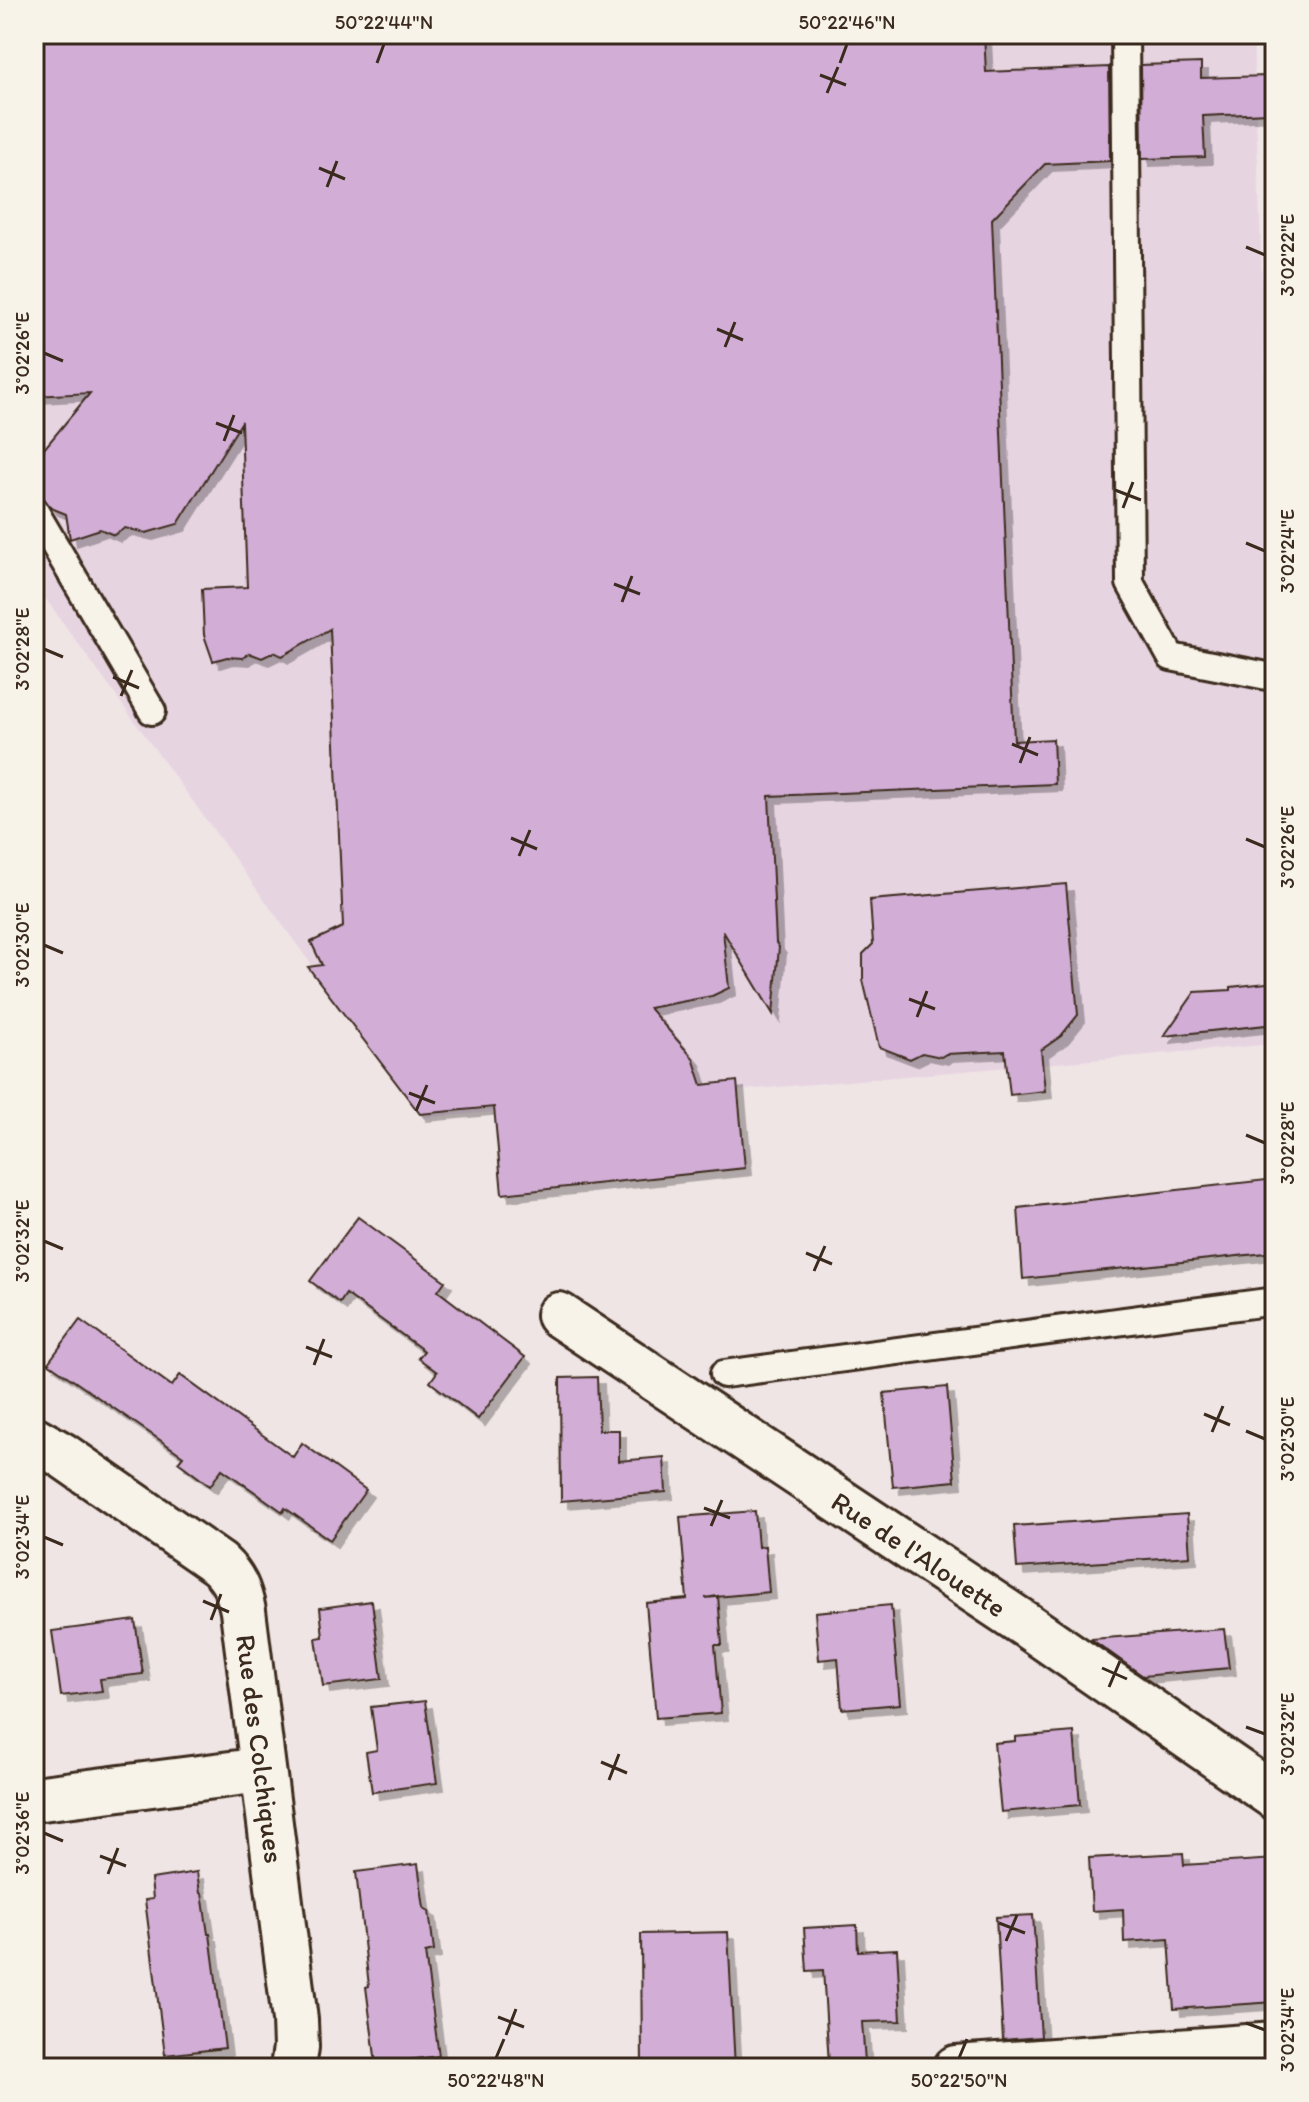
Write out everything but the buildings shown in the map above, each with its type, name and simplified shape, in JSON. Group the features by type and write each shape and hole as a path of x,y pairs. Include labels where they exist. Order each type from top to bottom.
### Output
{"street":[{"name":"Rue de l'Alouette","path":"559,1315 1029,1627 1275,1797"},
{"name":"Rue des Colchiques","path":"34,1439 219,1564 230,1574 238,1590 295,2020 293,2068"},
{"path":"34,1799 262,1770"},
{"path":"956,2068 1275,2045"}],"lane":[{"path":"1125,34 1130,583 1171,657 1275,676"},
{"path":"34,510 152,711"},
{"path":"724,1374 1275,1301"}],"shaded area":[{"path":"34,34 1253,34 1275,621 1275,1044 423,1118 34,583"}]}
